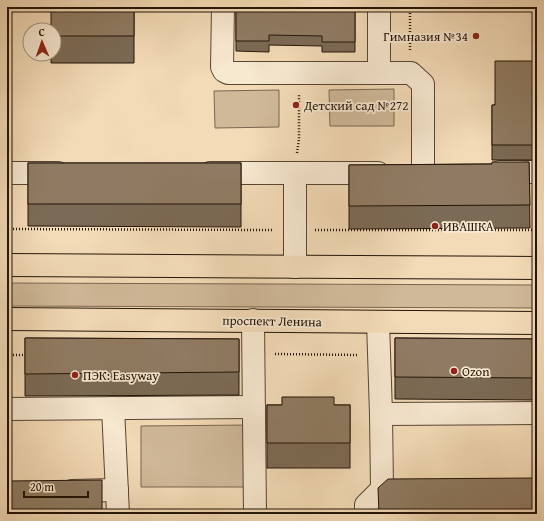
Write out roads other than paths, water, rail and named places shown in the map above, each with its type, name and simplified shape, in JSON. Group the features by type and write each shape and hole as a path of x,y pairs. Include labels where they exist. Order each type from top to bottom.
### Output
{"main road":[{"path":"7,264 537,268"},
{"name":"проспект Ленина","path":"7,319 537,323"}],"lane":[{"path":"223,7 222,67 224,71 228,73 411,73 423,84 423,172"},
{"path":"379,7 379,73"},
{"path":"7,172 79,173"},
{"path":"191,173 446,172"},
{"path":"484,172 537,172"},
{"path":"295,173 295,267"},
{"path":"253,320 255,514"},
{"path":"366,514 366,505 382,489 382,414 378,322"},
{"path":"7,409 254,407"},
{"path":"113,408 118,514"},
{"path":"382,414 537,413"},
{"path":"54,491 117,490"}],"place":[{"name":"Гимназия №34","path":"476,36"},
{"name":"Детский сад №272","path":"296,105"},
{"name":"ИВАШКА","path":"435,226"},
{"name":"Ozon","path":"454,371"},
{"name":"ПЭК: Easyway","path":"75,375"}]}
